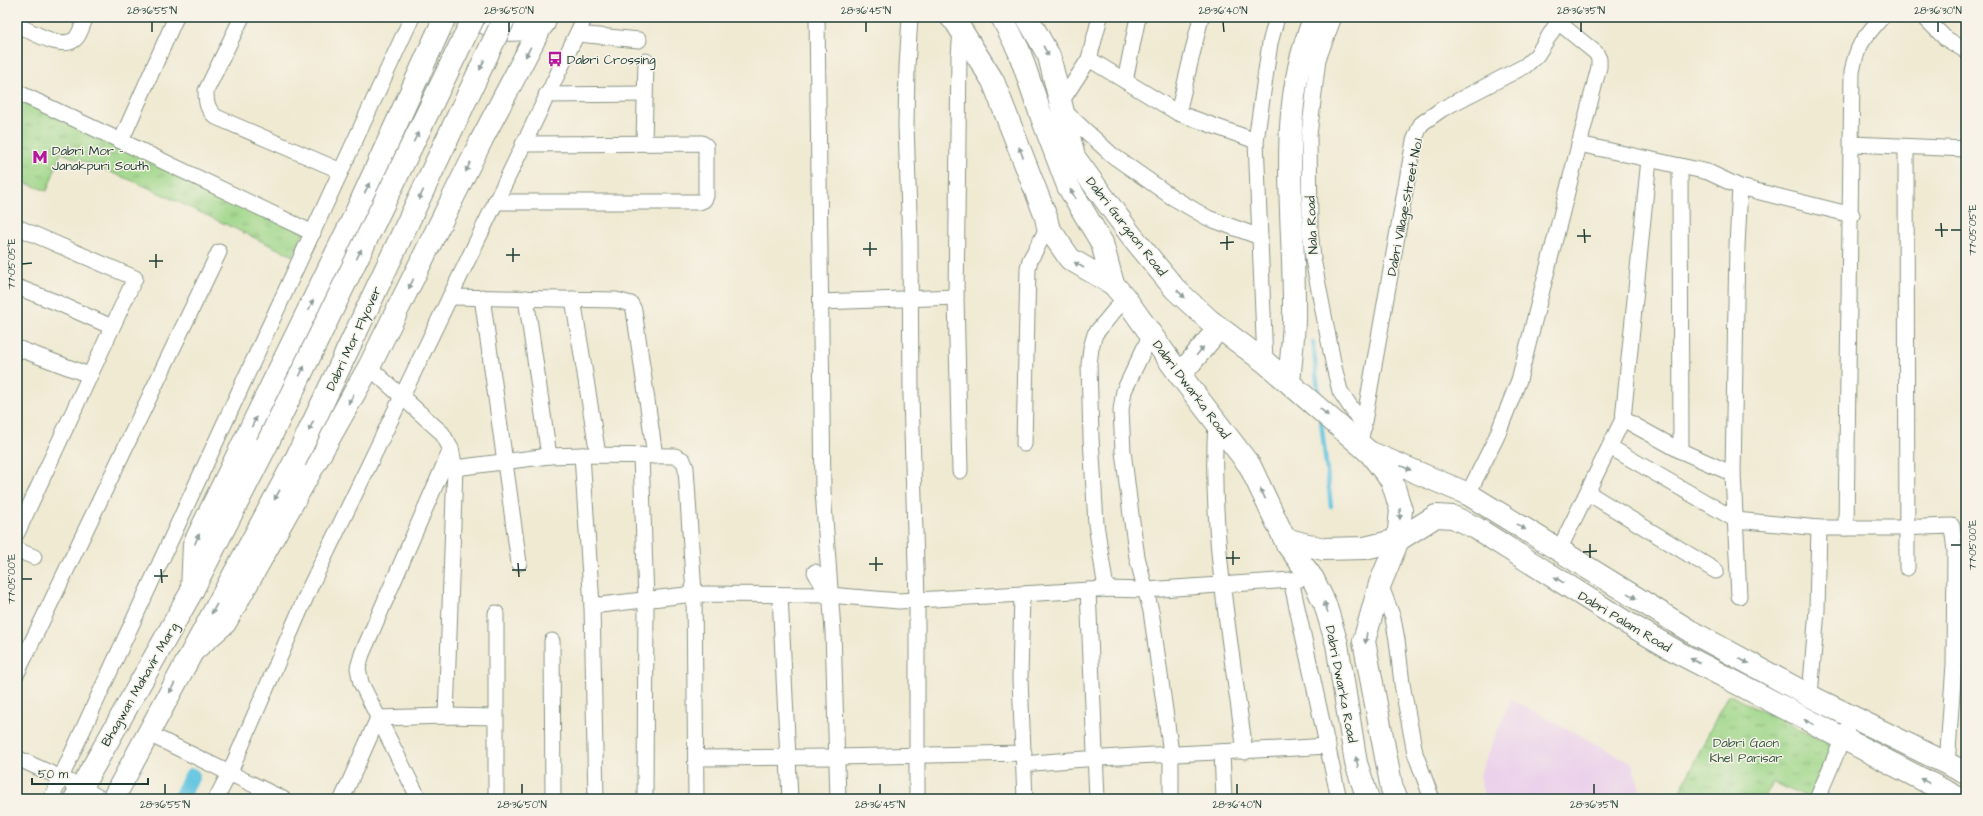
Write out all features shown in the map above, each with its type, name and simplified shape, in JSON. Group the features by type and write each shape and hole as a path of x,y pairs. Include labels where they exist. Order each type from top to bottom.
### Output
{"main road":[{"path":"192,591 194,544 353,219 445,17"},
{"path":"192,591 267,444 474,17"},
{"path":"477,17 493,26 506,30 532,28 545,20"},
{"name":"Dabri Mor Flyover","path":"190,654 295,461 505,17"},
{"path":"1002,17 1019,51 1068,186 1102,243 1119,291"},
{"name":"Dabri Gurgaon Road","path":"1027,17 1049,56 1074,157 1131,235 1175,289 1219,328 1265,362 1361,440"},
{"path":"1293,385 1294,321 1290,216 1293,100 1296,77 1315,17"},
{"path":"113,799 149,734 190,654 225,622 369,367 482,139 545,20"},
{"name":"Dabri Dwarka Road","path":"956,23 993,80 1046,217 1048,227 1070,259 1119,291 1180,375 1250,466 1285,539 1313,579 1325,604 1337,644 1356,763 1368,799"},
{"path":"1180,375 1219,328"},
{"path":"1361,440 1392,481 1401,510 1398,540 1380,584 1364,641 1392,789 1397,799"},
{"name":"Dabri Palam Road","path":"1361,440 1468,494 1690,631 1810,696 1957,769"},
{"name":"Dabri Palam Road","path":"1285,539 1323,549 1365,548 1398,540 1436,516 1453,517 1476,528 1628,624 1842,739 1960,799"},
{"name":"Bhagwan Mahavir Marg","path":"78,793 192,591"}],"street":[{"path":"17,25 58,43 69,43 76,37 86,17"},
{"path":"121,141 176,17"},
{"path":"242,17 206,91 206,102 209,112 216,117 341,171"},
{"path":"51,799 412,17"},
{"path":"216,799 230,772 311,585 546,95 578,34 585,17"},
{"path":"817,17 822,302 821,408 829,595 833,645 838,799"},
{"path":"910,17 906,125 910,298 910,396 917,600 917,799"},
{"path":"1100,17 1089,59 1062,106 1112,155 1172,197 1208,218 1260,237"},
{"path":"1126,81 1138,17"},
{"path":"1178,113 1201,17"},
{"path":"1265,362 1256,141 1270,43 1277,17"},
{"name":"Nala Road","path":"1334,17 1318,59 1309,135 1310,229 1315,267 1334,367 1340,391 1361,440"},
{"path":"1846,528 1852,215 1852,72 1861,41 1882,17"},
{"path":"1924,17 1945,38 1966,51"},
{"path":"1468,494 1496,438 1519,380 1599,67 1599,59 1596,53 1560,20"},
{"name":"Dabri Village-Street No.1","path":"1361,440 1414,141 1421,124 1442,110 1525,66 1537,55 1560,20"},
{"path":"956,23 959,56 956,297 960,471"},
{"path":"578,34 639,40"},
{"path":"1089,59 1178,113 1256,141"},
{"path":"644,143 646,61"},
{"path":"17,92 312,233"},
{"path":"546,95 645,94"},
{"path":"495,202 699,202 704,200 705,144 523,144"},
{"path":"1579,144 1708,172 1740,187 1852,215"},
{"path":"1852,144 1966,149"},
{"path":"1906,146 1907,568"},
{"path":"1558,550 1623,419 1650,159"},
{"path":"1680,166 1681,451"},
{"path":"1739,596 1733,474 1740,187"},
{"path":"17,226 135,278 17,533"},
{"path":"1024,444 1028,268 1030,260 1048,227"},
{"path":"17,673 219,252"},
{"path":"17,287 112,327"},
{"path":"1106,588 1096,524 1091,438 1089,364 1095,334 1119,291"},
{"path":"450,297 616,300 631,304 634,310 648,456 645,799"},
{"path":"482,297 519,563"},
{"path":"822,302 956,297"},
{"path":"526,298 549,456"},
{"path":"573,299 598,455"},
{"path":"1151,334 1124,391 1121,410 1123,451 1131,516 1137,557 1151,611 1171,753 1171,799"},
{"path":"17,348 89,375"},
{"path":"369,367 442,433 451,449 455,468 446,716"},
{"path":"1623,419 1681,451 1733,474"},
{"path":"1216,422 1214,463 1223,585 1245,752"},
{"path":"1610,446 1736,520 1819,528 1907,528 1947,525 1952,526 1955,552 1954,664 1957,769"},
{"path":"419,799 361,683 358,668 362,654 451,449"},
{"path":"582,455 592,606 596,799"},
{"path":"455,468 549,456 675,456 682,460 686,468 694,594 696,799"},
{"path":"1588,492 1716,571"},
{"path":"1810,696 1817,610 1819,528"},
{"path":"17,550 34,557"},
{"path":"815,572 829,595"},
{"path":"592,606 694,594 829,595 899,601 1106,588 1146,590 1313,579"},
{"path":"1291,580 1339,799"},
{"path":"1380,584 1393,618 1402,684 1415,753 1432,799"},
{"path":"1088,590 1097,799"},
{"path":"1022,594 1020,679 1025,799"},
{"path":"780,595 790,799"},
{"path":"496,614 496,799"},
{"path":"552,641 553,799"},
{"path":"378,718 446,716 495,717"},
{"path":"342,799 378,718"},
{"path":"1817,799 1842,739 1853,718"},
{"path":"149,734 284,799"},
{"path":"696,758 917,755 1024,758 1095,757 1171,753 1245,752 1328,746"},
{"path":"1222,752 1224,799"},
{"path":"17,758 61,778 78,793 101,799"}],"shaded area":[{"path":"1511,699 1632,763 1643,799 1485,799 1479,776"}],"green space":[{"path":"17,90 304,233 293,256 138,183 61,153 47,191 17,180"},
{"name":"Dabri Gaon Khel Parisar","path":"1728,694 1835,747 1809,799 1773,782 1764,799 1676,799"}],"waterway":[{"path":"1313,342 1319,400"},
{"path":"1321,421 1331,506"},
{"path":"180,799 192,776"}],"place":[{"name":"Dabri Crossing","path":"555,59"},
{"name":"Dabri Mor - Janakpuri South","path":"40,157"}]}
